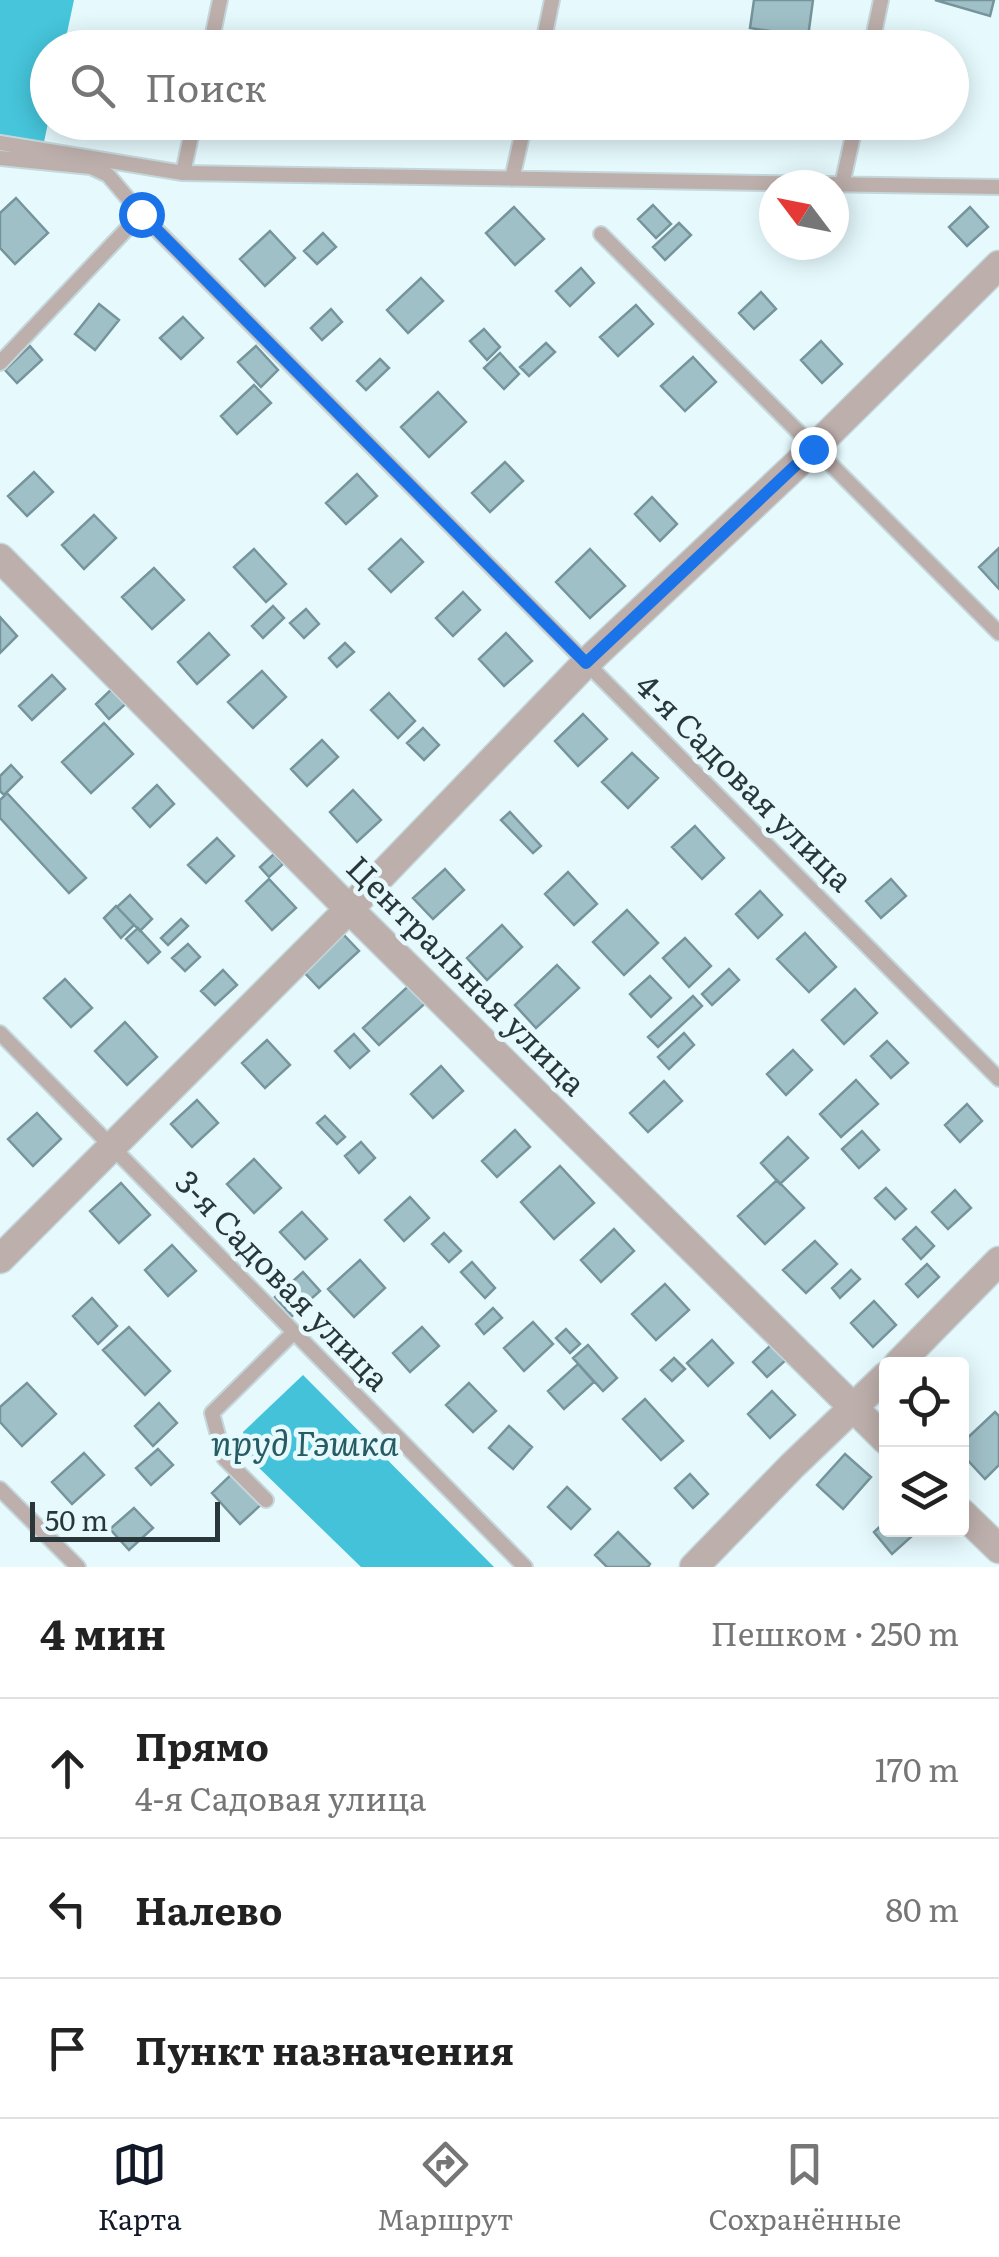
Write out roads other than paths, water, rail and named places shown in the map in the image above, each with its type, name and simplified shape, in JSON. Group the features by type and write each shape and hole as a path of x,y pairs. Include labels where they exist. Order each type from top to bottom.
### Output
{"street":[{"path":"0,1259 349,910 586,663 813,449 999,265"},
{"name":"Центральная улица","path":"0,558 349,910 879,1433"},
{"path":"905,1357 999,1261"},
{"path":"694,1567 879,1383"},
{"path":"969,1520 999,1549"}],"lane":[{"path":"214,30 220,0"},
{"path":"546,30 552,0"},
{"path":"875,30 881,0"},
{"path":"183,173 190,140"},
{"path":"512,179 521,140"},
{"path":"845,170 852,140"},
{"path":"0,143 183,173 759,183"},
{"name":"4-я Садовая улица","path":"0,158 91,167 108,175 141,214 999,1080"},
{"path":"849,185 999,188"},
{"path":"0,363 141,214"},
{"path":"601,234 999,633"},
{"name":"3-я Садовая улица","path":"0,1032 525,1567"},
{"path":"266,1500 224,1458 212,1413 294,1332"},
{"path":"0,1489 78,1567"}],"water":[{"name":"пруд Гэшка","path":"303,1375 494,1567 361,1567 252,1461 243,1432"}]}
